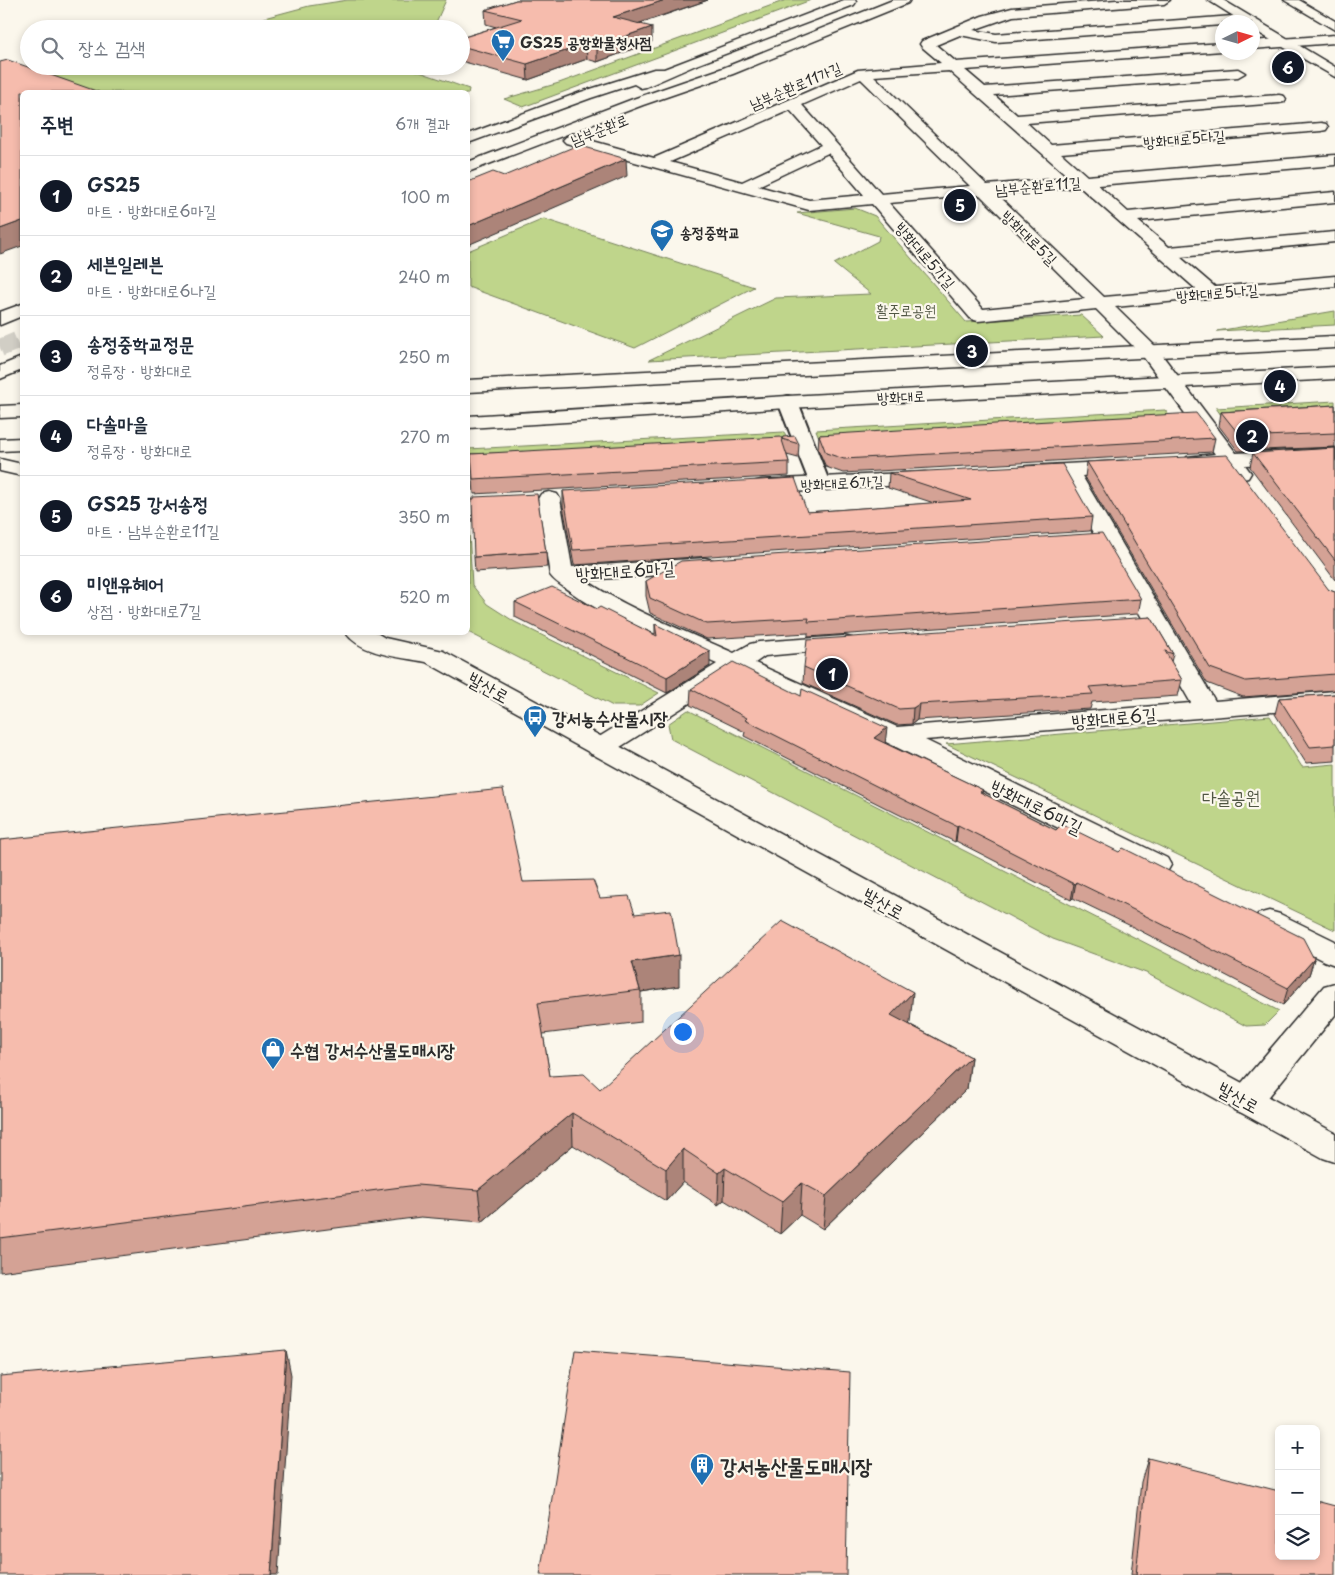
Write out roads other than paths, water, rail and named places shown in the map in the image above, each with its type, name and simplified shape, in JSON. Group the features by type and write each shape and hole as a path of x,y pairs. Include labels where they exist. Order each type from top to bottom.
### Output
{"street":[{"name":"남부순환로","path":"470,138 586,95 691,62 855,0"},
{"name":"남부순환로","path":"470,167 638,102 728,71 904,0"},
{"path":"1040,0 1051,8"},
{"path":"1164,0 1012,12 927,44 1211,292"},
{"path":"1214,0 1239,15"},
{"path":"1290,0 1335,26"},
{"path":"830,10 863,16"},
{"path":"960,31 996,38 1215,24"},
{"path":"1260,28 1335,73"},
{"path":"1260,45 1335,39"},
{"name":"남부순환로11가길","path":"657,162 862,74 1215,48"},
{"path":"981,92 1242,76 1201,49"},
{"name":"남부순환로","path":"470,151 607,99 691,62"},
{"name":"남부순환로","path":"470,181 654,107 728,71"},
{"name":"방화대로5길","path":"862,74 1149,352 1174,382"},
{"path":"1262,89 1335,136"},
{"name":"방화대로5다길","path":"1014,120 1279,100"},
{"name":"방화대로5가길","path":"793,104 978,315 1099,303"},
{"name":"방화대로5다길","path":"1047,150 1321,127"},
{"name":"남부순환로11길","path":"571,140 809,205 1335,160"},
{"path":"743,187 831,146"},
{"path":"1124,216 1335,197"},
{"path":"1166,253 1335,237"},
{"name":"방화대로5나길","path":"1099,303 1335,281"},
{"path":"0,319 20,311"},
{"name":"방화대로","path":"470,386 1335,342"},
{"path":"0,373 20,364"},
{"name":"방화대로","path":"470,422 788,402 1335,373"},
{"path":"1174,382 1254,491"},
{"path":"788,402 820,484"},
{"path":"0,412 20,411"},
{"path":"0,445 20,444"},
{"path":"1174,464 1335,454"},
{"path":"0,465 20,470"},
{"path":"1008,473 1145,465"},
{"path":"1068,470 1098,540 1156,622 1208,709"},
{"name":"방화대로6가길","path":"743,488 949,476"},
{"name":"방화대로6마길","path":"550,499 562,574 591,595 735,664 893,735 1176,875"},
{"name":"방화대로6마길","path":"562,574 731,564"},
{"path":"1127,624 1156,622"},
{"name":"발산로","path":"362,635 377,644 434,656 1335,1149"},
{"name":"발산로","path":"416,635 434,656"},
{"path":"600,748 759,649 868,642"},
{"name":"방화대로6길","path":"893,735 1335,699"},
{"path":"1247,910 1335,954"},
{"path":"1246,1101 1335,994"}],"tunnel":[{"path":"0,348 20,340"}],"place":[{"name":"GS25 공항화물청사점","path":"503,62"},
{"name":"미앤유헤어","path":"1288,67"},
{"name":"GS25 강서송정","path":"960,205"},
{"name":"송정중학교","path":"662,252"},
{"name":"송정중학교정문","path":"972,351"},
{"name":"다솔마을","path":"1280,386"},
{"name":"세븐일레븐","path":"1252,436"},
{"name":"GS25","path":"832,674"},
{"name":"강서농수산물시장","path":"535,738"},
{"name":"수협 강서수산물도매시장","path":"273,1070"},
{"name":"강서농산물도매시장","path":"702,1486"}],"park label":[{"name":"활주로공원","path":"906,309"},
{"name":"다솔공원","path":"1231,796"}]}
